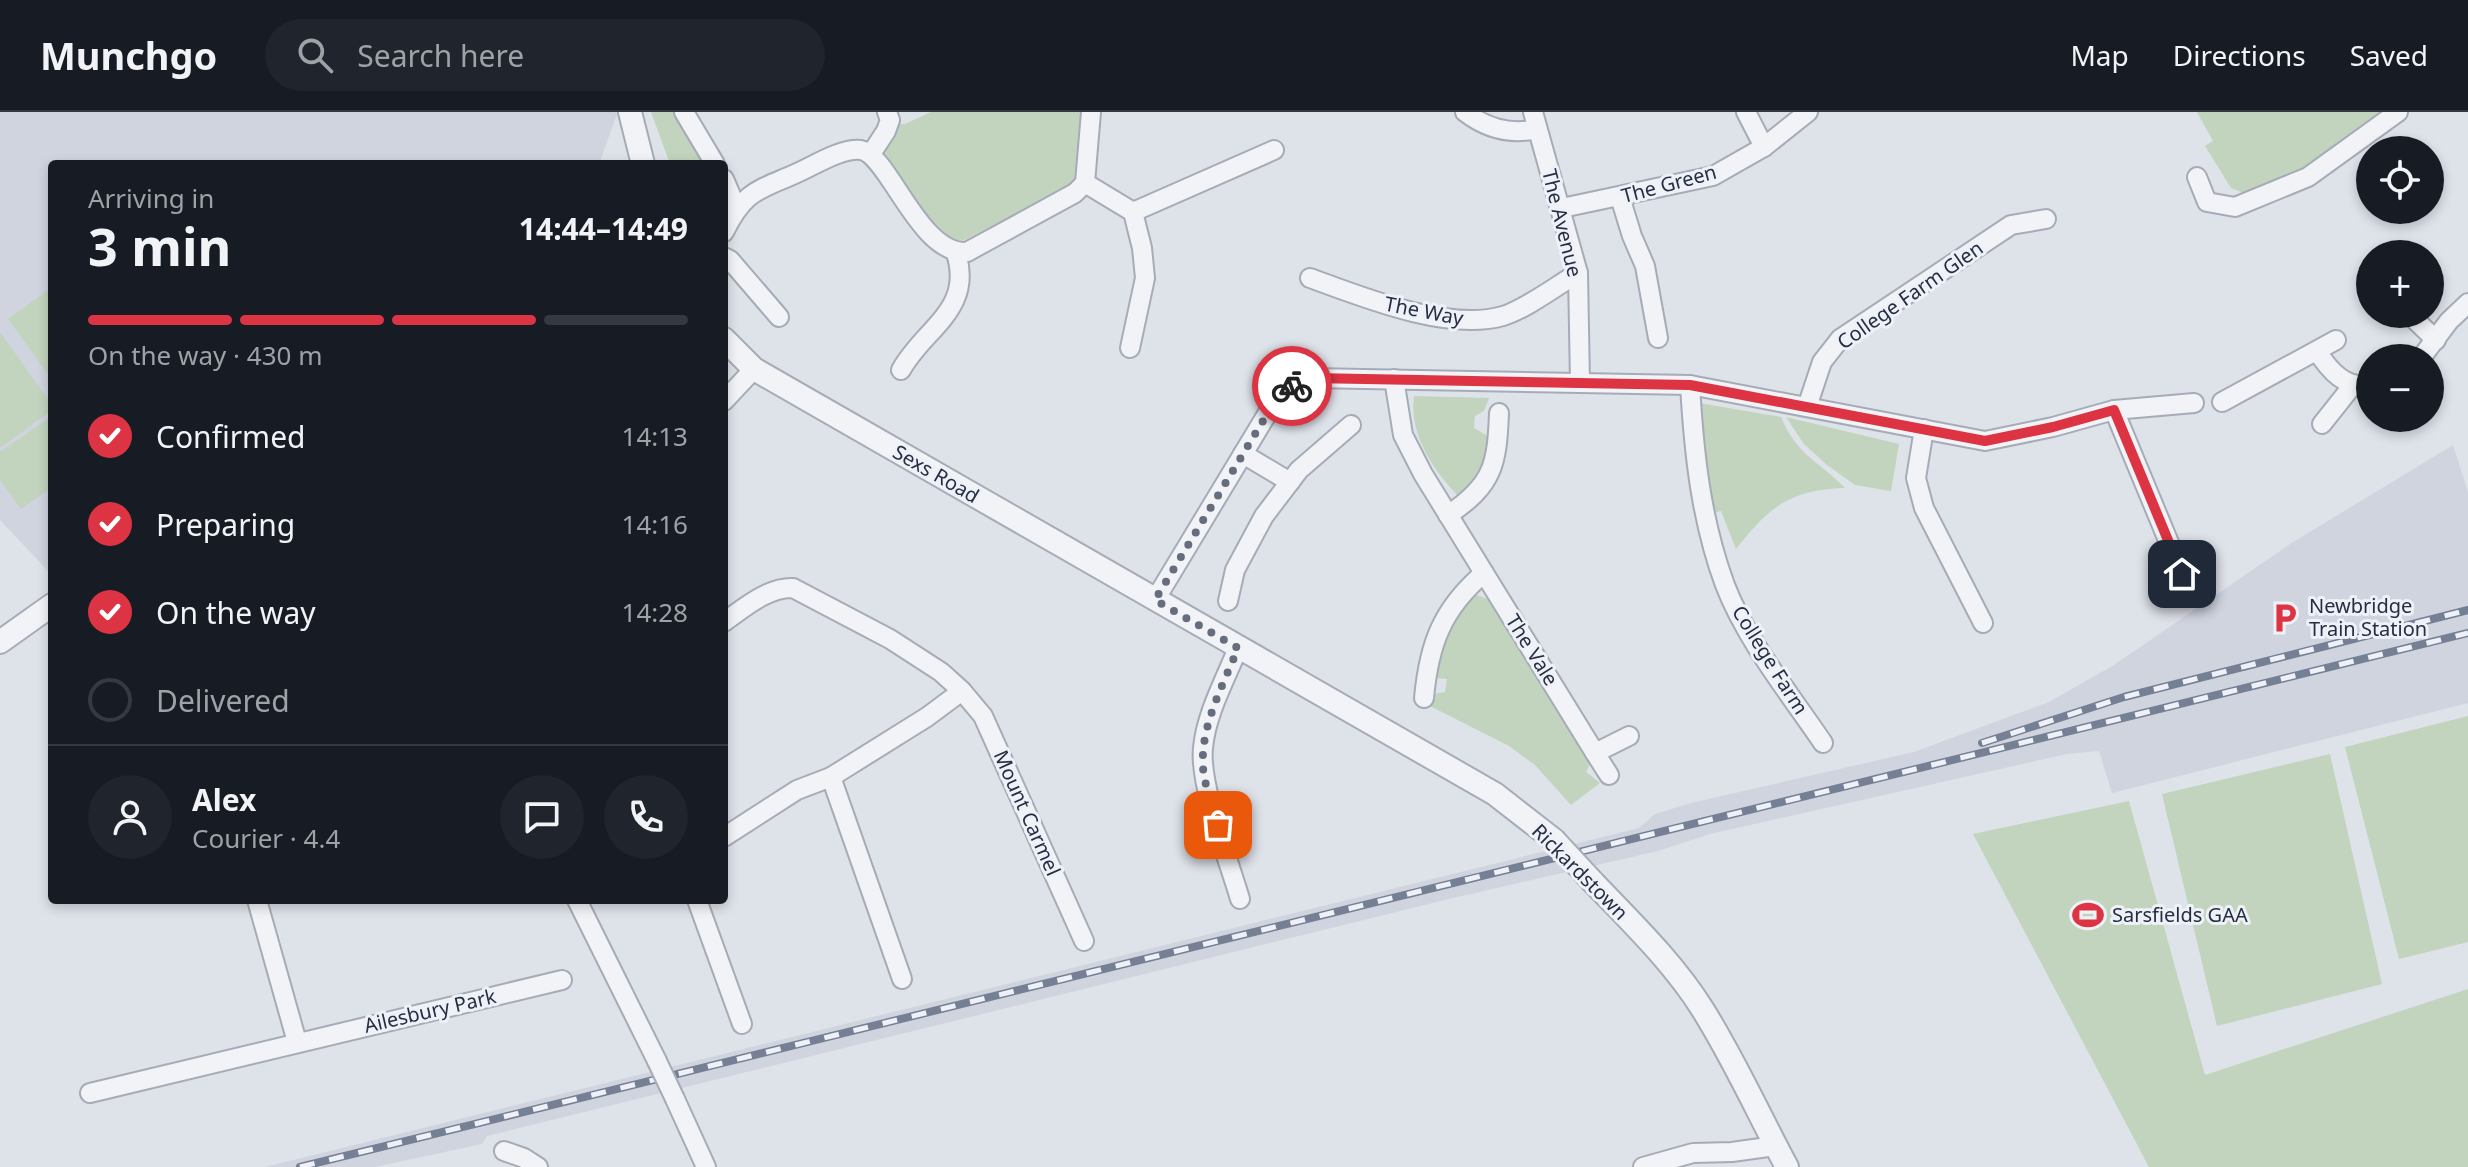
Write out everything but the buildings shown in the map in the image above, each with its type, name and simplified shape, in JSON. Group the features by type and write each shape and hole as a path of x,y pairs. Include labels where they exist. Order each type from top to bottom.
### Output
{"street":[{"path":"630,112 642,160"},
{"path":"684,112 713,160"},
{"path":"871,154 886,131 890,120 887,112"},
{"path":"728,224 736,207 753,192 842,153 859,150 871,154 912,212 939,242 956,253 967,252 1075,193 1085,183 1091,112"},
{"path":"1465,112 1495,129 1519,133 1535,121"},
{"path":"1746,112 1764,147"},
{"name":"The Green","path":"1562,208 1713,176 1764,147 1808,112"},
{"path":"2197,177 2207,202 2235,207 2308,177 2398,112"},
{"name":"The Avenue","path":"1535,121 1578,273 1580,383"},
{"path":"1133,212 1274,150"},
{"path":"1085,183 1133,212 1142,248 1145,278 1130,348"},
{"path":"728,188 736,207"},
{"path":"1620,197 1645,266 1658,338"},
{"name":"College Farm Glen","path":"1807,407 1822,362 1840,339 2011,225 2046,219"},
{"path":"901,370 909,354 949,311 961,285 956,253"},
{"path":"728,259 779,317"},
{"name":"The Way","path":"1310,278 1376,302 1440,317 1473,320 1504,316 1578,273"},
{"path":"2433,344 2449,321 2468,303"},
{"path":"2424,328 2436,340"},
{"path":"2222,402 2336,340"},
{"name":"Sexs Road","path":"728,343 754,369 1155,600"},
{"path":"2317,351 2330,372 2356,383"},
{"path":"728,397 754,369"},
{"path":"1155,600 1281,391 1311,378 1690,385 1985,441 2114,410 2194,403"},
{"name":"The Vale","path":"1394,379 1403,435 1448,515 1609,775"},
{"name":"College Farm","path":"1690,385 1704,518 1726,588 1755,642 1823,743"},
{"path":"2322,424 2356,391"},
{"path":"2114,410 2182,574 2192,584"},
{"path":"1448,515 1468,502 1488,480 1498,447 1499,413"},
{"path":"1228,601 1235,570 1264,516 1299,470 1351,425"},
{"path":"1924,429 1916,478 1924,508 1983,623"},
{"path":"1243,454 1290,482"},
{"path":"1424,698 1434,637 1452,606 1484,573"},
{"name":"Mount Carmel","path":"728,619 766,595 783,588 793,588 890,639 941,672 983,716 1084,941"},
{"name":"Rickardstown","path":"1155,600 1495,794 1554,840 1659,952 1702,1008 1738,1070 1787,1167"},
{"path":"0,642 48,608"},
{"path":"1238,648 1210,717 1203,748 1204,776 1240,899"},
{"path":"728,834 797,790 831,777 927,717 962,691"},
{"path":"1595,753 1629,736"},
{"path":"831,777 902,979"},
{"path":"258,904 297,1042"},
{"path":"579,904 706,1167"},
{"path":"698,904 742,1024"},
{"name":"Ailesbury Park","path":"90,1093 562,980"},
{"path":"1643,1167 1693,1153 1775,1146"},
{"path":"504,1151 538,1167"}],"shaded area":[{"path":"0,112 617,112 600,160 48,160 48,571 0,520"},
{"path":"2453,445 2468,492 2468,703 2112,793 2099,751 2067,754 1710,834 1658,851 1453,898 487,1136 482,1144 375,1167 265,1167 1639,828 1655,814 1691,803 1914,752 2049,702 2114,665 2290,544"}],"green space":[{"path":"651,112 673,112 703,160 669,160"},
{"path":"931,112 1084,112 1075,178 1066,187 959,243 940,236 881,159 896,124 905,124"},
{"path":"2197,112 2383,112 2381,117 2277,184 2246,194 2231,188 2205,146 2213,141"},
{"path":"48,290 48,374 8,319"},
{"path":"0,332 48,399 48,413 0,448"},
{"path":"1414,396 1489,398 1484,411 1475,416 1474,428 1486,435 1491,447 1489,464 1471,490 1457,495 1431,462 1415,424"},
{"path":"1699,403 1781,417 1802,450 1845,488 1810,492 1783,503 1771,511 1736,549 1721,511 1706,515"},
{"path":"1786,417 1899,444 1891,491 1855,485 1804,444"},
{"path":"48,419 48,490 21,509 0,480 0,452"},
{"path":"1475,594 1490,600 1591,762 1586,772 1600,783 1571,805 1535,765 1509,746 1428,705 1434,694 1445,692 1447,679 1434,678 1433,655 1467,600"},
{"path":"2468,716 2468,942 2399,959 2345,747"},
{"path":"2330,754 2382,984 2217,1026 2162,794"},
{"name":"Sarsfields GAA","path":"2129,801 2205,1075 2468,989 2468,1167 2149,1167 1973,834"}],"railway":[{"path":"1982,743 2124,697 2468,610"},
{"path":"300,1167 2468,633"}],"way so far":[{"path":"1218,825 1204,776 1203,748 1210,717 1238,648 1155,600 1281,391 1292,386"}],"place":[{"name":"Newbridge Train Station","path":"2285,618"},
{"name":"Sarsfields GAA","path":"2088,915"}],"route":[{"path":"1292,386 1311,378 1690,385 1985,441 2114,410 2182,574"}]}
